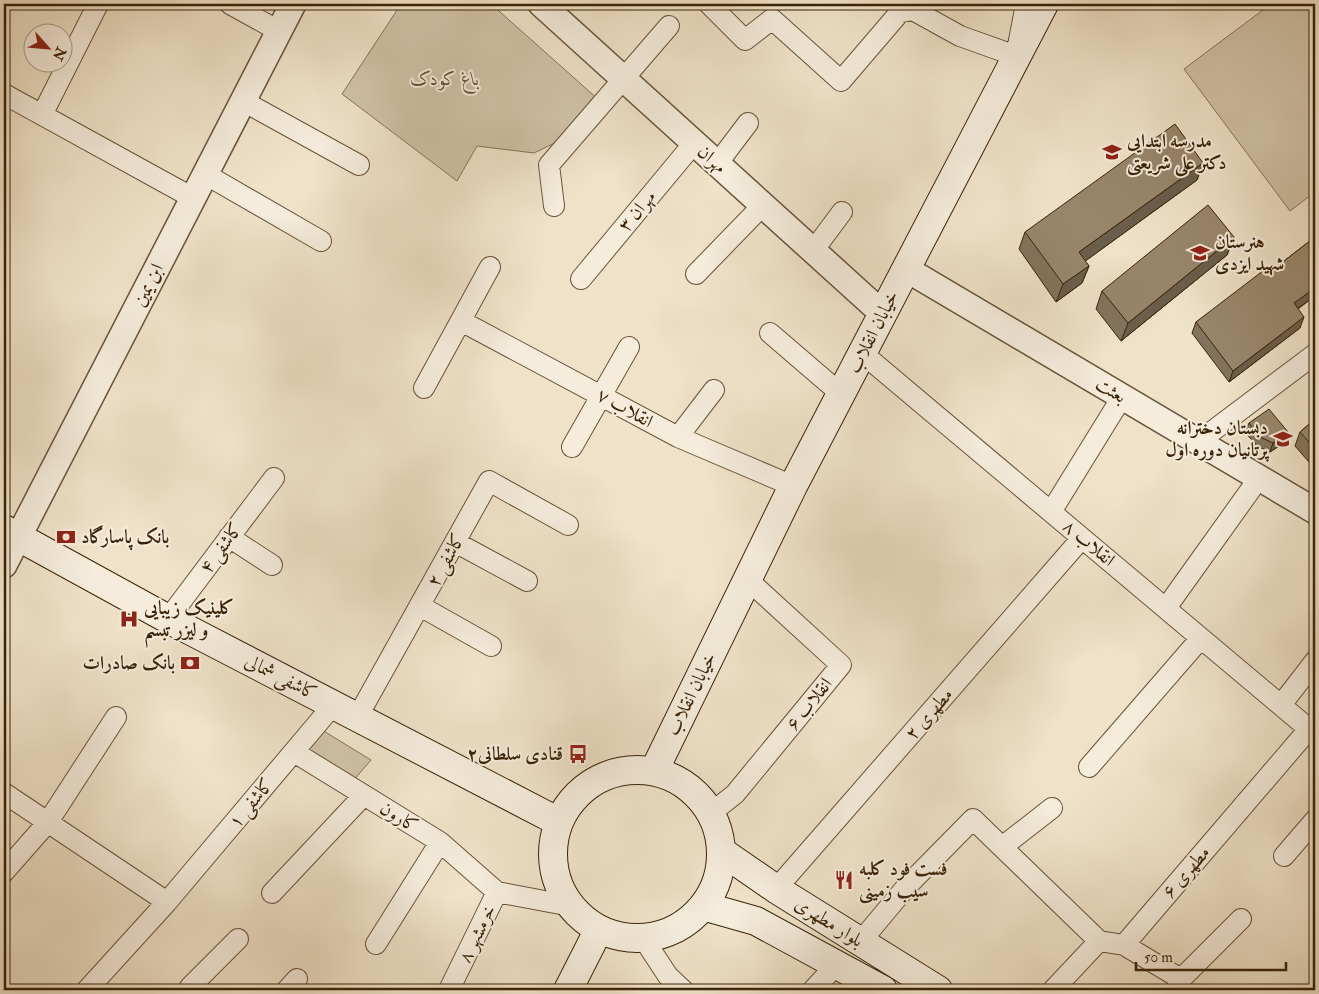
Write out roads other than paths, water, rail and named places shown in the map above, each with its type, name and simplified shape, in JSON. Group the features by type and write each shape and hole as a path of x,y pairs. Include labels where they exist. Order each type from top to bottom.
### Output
{"main road":[{"name":"خیابان انقلاب","path":"654,771 793,486 1044,4"},
{"name":"کاشفی شمالی","path":"11,533 168,618 559,822"},
{"path":"631,770 654,771 677,779 696,794 711,813 719,832 721,851 717,880 703,906 686,922 666,933 643,938 628,938 599,929 584,919 571,906 560,887 554,866 554,843 559,822 571,802 588,786 608,774 631,770"},
{"name":"بلوار مطهری","path":"721,851 776,889 938,990"},
{"name":"بلوار مطهری","path":"703,906 756,921 883,990"},
{"path":"568,990 599,929"}],"street":[{"path":"42,115 98,4"},
{"path":"230,4 279,30"},
{"name":"ابن یمین","path":"4,565 11,533 193,198 293,4"},
{"name":"مهران","path":"541,4 883,314"},
{"path":"709,4 745,40 772,19 841,81 900,12 914,10 960,36 1016,56 1026,4"},
{"path":"554,206 549,165 669,26"},
{"path":"6,101 42,115 193,198"},
{"path":"242,101 359,165"},
{"path":"717,164 748,123"},
{"name":"مهران ۳","path":"581,279 694,143"},
{"path":"205,174 321,241"},
{"path":"696,274 763,205"},
{"path":"813,251 842,212"},
{"path":"424,388 490,267"},
{"name":"بعثت","path":"906,269 1315,511"},
{"name":"انقلاب ۷","path":"461,321 678,437 793,486"},
{"path":"770,333 841,394"},
{"path":"572,447 629,347"},
{"name":"انقلاب ۸","path":"862,353 1312,731"},
{"path":"1198,442 1315,354"},
{"path":"678,437 714,390"},
{"path":"1051,512 1122,397"},
{"name":"کاشفی ۴","path":"168,618 274,478"},
{"path":"1166,608 1258,478"},
{"name":"کاشفی ۲","path":"358,716 489,481 568,525"},
{"path":"229,537 272,565"},
{"name":"مطهری ۲","path":"776,889 1082,538"},
{"path":"455,542 527,581"},
{"name":"انقلاب ۶","path":"711,813 735,794 841,665 746,579"},
{"path":"420,606 491,646"},
{"path":"1089,767 1201,638"},
{"path":"1281,705 1315,661"},
{"name":"کاشفی ۱","path":"87,990 167,902 334,704"},
{"path":"4,872 48,822 116,717"},
{"name":"مطهری ۶","path":"1124,945 1312,731"},
{"name":"کارون","path":"294,752 440,842 497,892"},
{"path":"4,792 167,902"},
{"path":"272,894 364,795"},
{"path":"1002,847 1052,808"},
{"path":"861,941 907,886 973,819 1099,941 1124,945 1179,985 1241,919"},
{"path":"1284,856 1315,820"},
{"path":"376,944 440,842"},
{"name":"خرمشهر ۸","path":"449,990 497,892 571,906"},
{"path":"190,988 238,938"},
{"path":"643,938 668,976 683,990"},
{"path":"1053,990 1099,941"},
{"path":"813,990 837,964"}],"place":[{"name":"مدرسه ابتدایی دکتر علی شریعتی","path":"1112,152"},
{"name":"هنرستان شهید ایزدی","path":"1200,253"},
{"name":"دبستان دخترانه پرتانیان دوره اول","path":"1283,439"},
{"name":"بانک پاسارگاد","path":"66,537"},
{"name":"کلینیک زیبایی و لیزر تبسم","path":"129,619"},
{"name":"بانک صادرات","path":"190,663"},
{"name":"قنادی سلطانی۲","path":"578,754"},
{"name":"فست فود کلبه سیب زمینی","path":"844,880"}],"park label":[{"name":"باغ کودک","path":"445,79"}]}
